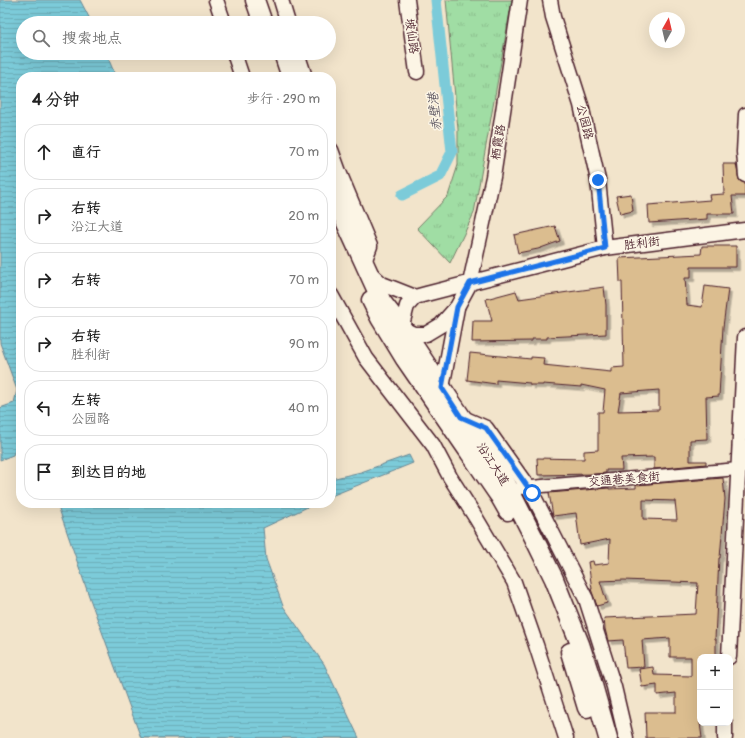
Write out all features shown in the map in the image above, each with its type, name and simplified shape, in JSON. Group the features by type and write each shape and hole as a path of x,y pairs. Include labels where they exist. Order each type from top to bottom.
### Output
{"main road":[{"path":"255,0 261,16"},
{"path":"266,0 271,16"},
{"path":"274,60 278,72"},
{"path":"285,60 289,72"},
{"name":"沿江大道","path":"336,200 382,302 403,329 509,489 554,579 580,644 608,738"},
{"name":"沿江大道","path":"336,223 380,318 405,359 500,497 534,559 563,629 595,738"}],"street":[{"path":"216,0 222,16"},
{"path":"282,0 286,16"},
{"name":"坡仙路","path":"407,0 418,72"},
{"name":"栖霞路","path":"457,307 470,283 493,177 520,0"},
{"name":"公园路","path":"550,0 553,17 581,105 598,180 605,248"},
{"path":"236,60 240,72"},
{"path":"299,60 303,72"},
{"path":"745,114 743,152 745,176"},
{"path":"336,164 370,246 366,266 382,284 415,297 407,306 403,321 403,329"},
{"name":"胜利街","path":"415,297 605,248 745,230"},
{"path":"336,304 366,358 434,445 450,477 514,582 566,738"},
{"path":"380,318 414,334 426,334 441,325 457,307"},
{"path":"442,388 457,307"},
{"path":"729,654 745,337"},
{"path":"461,417 486,428 528,487 586,599 614,687 626,738"},
{"name":"交通巷美食街","path":"509,489 738,469"},
{"path":"725,726 725,738"}],"green space":[{"path":"446,0 512,0 474,213 450,263 417,228 448,196 458,165 458,129"}],"water":[{"path":"0,0 80,0 88,16 16,16 16,60 109,60 114,72 16,72 16,387 0,343"},
{"path":"16,394 16,448 13,455 0,460 0,408 14,403"},
{"path":"409,455 413,463 336,494 336,478 361,472"},
{"path":"59,508 305,508 263,528 266,559 283,606 324,664 359,738 141,738"}],"building":[{"path":"723,164 736,164 739,180 745,183 745,196 732,196 734,214 707,214 707,219 649,223 648,205 710,200 709,195 724,194"},
{"path":"631,194 633,211 620,214 616,196"},
{"path":"555,226 560,241 538,249 518,253 514,235"},
{"path":"702,246 736,246 736,267 691,267 691,278 685,278 687,305 702,307 705,286 728,289 723,327 719,396 706,397 707,439 690,440 690,461 706,461 706,464 654,469 654,457 621,458 622,470 606,470 606,473 594,474 538,475 537,458 584,459 584,451 598,450 598,412 603,412 605,390 581,385 581,387 543,384 530,385 530,383 496,380 496,384 467,380 470,353 531,359 531,357 544,358 543,365 611,372 611,368 624,367 622,282 620,282 619,258 701,254","holes":["659,390 659,410 618,411 621,393"]},
{"path":"604,287 606,305 606,334 547,337 547,339 532,339 532,341 472,342 473,321 492,321 486,299 516,291 519,299"},
{"path":"723,478 725,499 719,558 715,639 716,654 697,654 697,726 700,726 702,738 646,738 645,712 676,712 676,693 657,695 657,685 642,687 639,669 653,667 654,675 691,676 691,657 670,657 670,638 642,640 644,667 626,668 623,640 608,641 604,618 696,614 698,583 624,580 600,581 607,603 597,606 591,589 588,562 593,561 594,565 609,563 610,539 580,545 576,513 553,516 549,493 609,488 636,488 636,485","holes":["643,500 675,501 677,520 643,519"]}],"waterway":[{"name":"赤壁港","path":"402,195 440,176 452,152 436,0"}],"route":[{"path":"532,493 486,428 461,417 442,388 457,307 470,283 605,248 598,180"}]}
